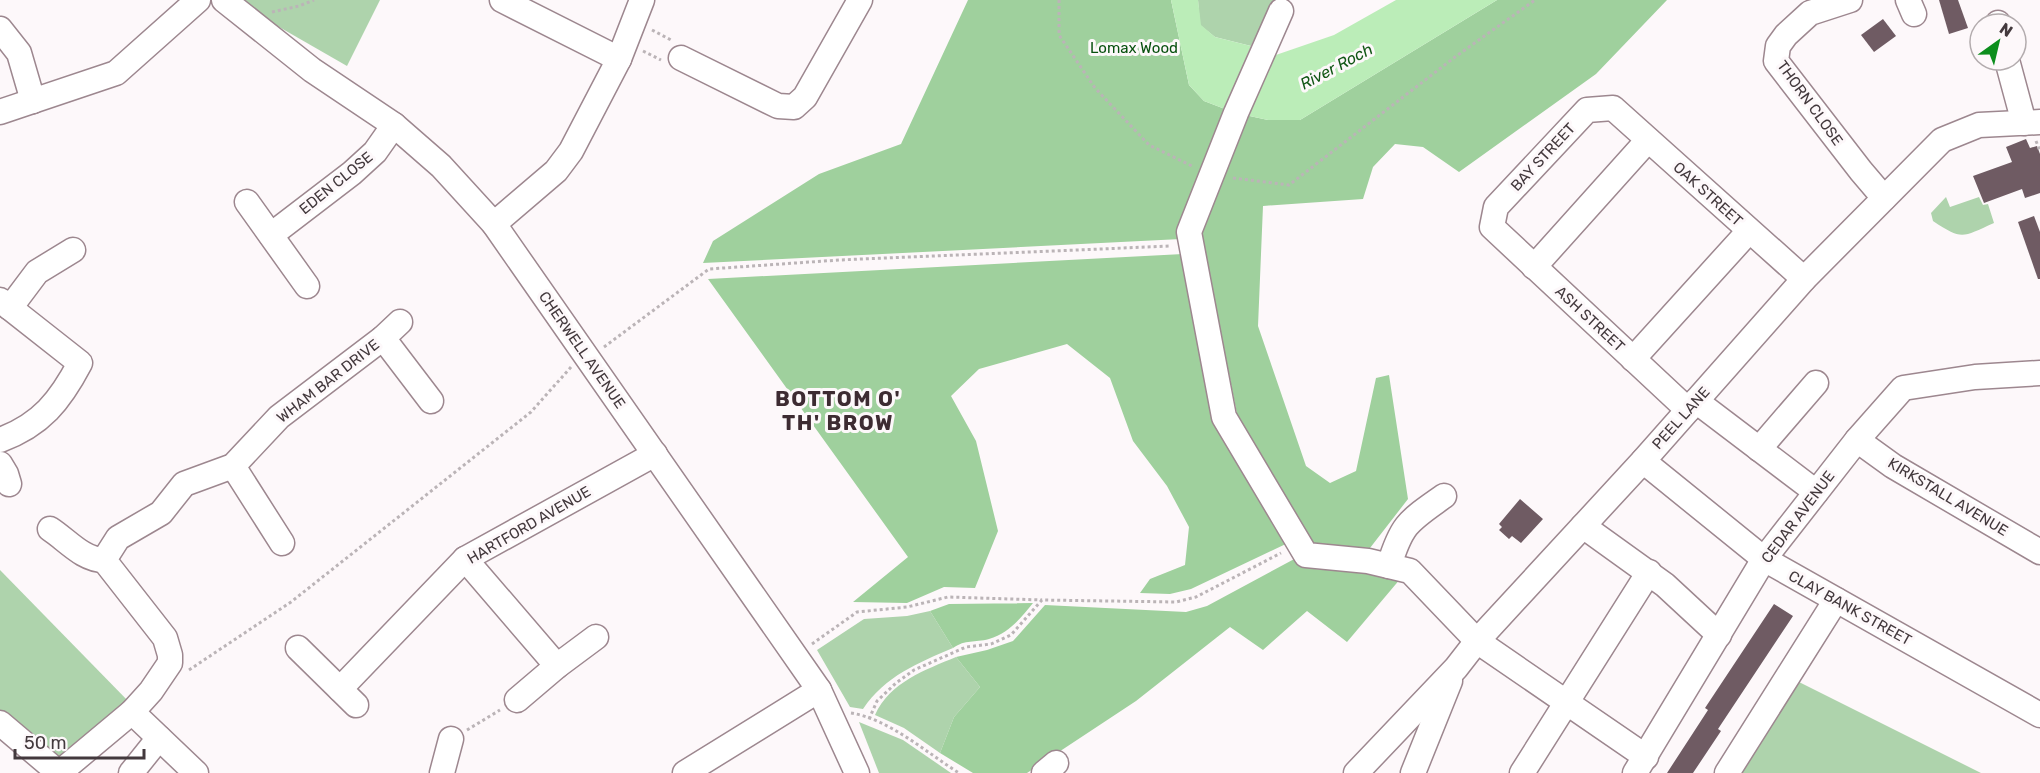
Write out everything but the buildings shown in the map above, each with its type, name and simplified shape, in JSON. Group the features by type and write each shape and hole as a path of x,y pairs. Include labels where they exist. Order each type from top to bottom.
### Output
{"street":[{"path":"0,112 116,73 198,0"},
{"name":"CHERWELL AVENUE","path":"224,0 312,70 394,125 441,166 494,224 796,656 824,700 857,773"},
{"path":"494,224 556,171 571,151 630,31 502,0"},
{"path":"681,58 778,106 794,107 805,97 860,0"},
{"name":"THORN CLOSE","path":"1850,0 1810,13 1786,35 1778,46 1776,61 1884,198"},
{"path":"1281,11 1236,113 1189,232 1224,417 1306,555 1368,561 1410,571 1477,641 1567,703 1640,765"},
{"path":"0,29 19,53 33,101"},
{"path":"2012,72 2032,122"},
{"name":"OAK STREET","path":"1612,108 1804,279"},
{"name":"BAY STREET","path":"1492,227 1496,207 1587,110 1612,108"},
{"name":"PEEL LANE","path":"1356,773 1456,668 1477,641 1643,461 1804,279 1942,140 1979,125 2032,122"},
{"name":"EDEN CLOSE","path":"271,234 352,174 375,152 394,125"},
{"path":"1534,267 1648,140"},
{"path":"247,202 307,286"},
{"name":"ASH STREET","path":"1492,227 1633,359 1692,406 1758,449 1816,492"},
{"path":"1633,359 1749,231"},
{"path":"0,440 18,433 40,419 57,400 80,363 5,304 36,272 73,250"},
{"name":"WHAM BAR DRIVE","path":"104,560 118,538 161,513 184,484 233,466 279,417 391,330 431,401"},
{"name":"CEDAR AVENUE","path":"1640,765 1764,559 1857,440 1903,388 1975,377 2040,373"},
{"path":"1758,449 1816,383"},
{"name":"KIRKSTALL AVENUE","path":"1857,440 1893,466 2040,552"},
{"name":"HARTFORD AVENUE","path":"298,648 348,697 465,559 655,454"},
{"name":"CLAY BANK STREET","path":"1643,461 1764,559 2040,715"},
{"path":"233,466 282,543"},
{"path":"1389,566 1397,540 1409,521 1444,496"},
{"path":"1583,525 1674,592 1719,635"},
{"path":"0,723 59,773 132,712 151,691 167,667 170,655 165,638 104,560 95,560 87,556 50,529"},
{"path":"465,559 557,666"},
{"path":"1522,773 1649,572"},
{"path":"1727,773 1836,600"},
{"path":"517,700 596,637"},
{"path":"1413,773 1456,668"},
{"path":"685,773 824,700"},
{"path":"132,712 192,772"},
{"path":"131,773 159,738"},
{"path":"442,773 452,739"}],"path":[{"path":"245,18 300,6 314,0"},
{"path":"1059,0 1059,35 1095,88 1149,145 1212,176 1289,185 1455,57 1535,0"},
{"path":"630,31 672,40 681,58 662,61 630,31"},
{"path":"167,667 178,677 291,602 531,412 586,355 709,269 839,260 1192,245"},
{"path":"796,656 857,612 907,607 948,597 1176,602 1196,597 1299,543"},
{"path":"869,719 878,701 896,683 914,670 966,647 991,644 1011,635 1041,600"},
{"path":"452,739 517,700"},
{"path":"824,700 903,735 959,773"}],"shaded area":[{"path":"242,0 380,0 347,66 260,16"},
{"path":"1198,0 1274,0 1251,46 1215,37 1200,25"},
{"path":"1946,197 1950,207 1979,197 1983,205 1988,204 1994,223 1969,234 1951,232 1933,221 1931,213"},
{"path":"0,570 131,704 63,764 0,714"},
{"path":"930,611 953,648 915,665 892,679 863,709 850,707 817,650 864,619 907,616"},
{"path":"956,657 980,687 954,717 940,753 904,728 875,715 890,694 910,678"},
{"path":"1791,678 1981,773 1732,773"},
{"path":"859,722 903,740 951,773 879,773"}],"green space":[{"name":"Lomax Wood","path":"968,0 1171,0 1189,85 1204,101 1225,109 1181,239 703,263 713,241 819,174 901,144"},
{"path":"1497,0 1667,0 1596,74 1459,172 1423,147 1395,144 1373,167 1363,199 1263,206 1258,326 1306,466 1330,483 1356,471 1376,378 1389,375 1408,499 1370,548 1312,544 1238,419 1200,229 1245,115 1268,120 1300,120"},
{"path":"1183,254 1214,425 1290,542 1191,589 1170,594 1140,593 1150,579 1185,565 1189,527 1167,486 1133,441 1110,378 1067,344 979,369 951,396 976,441 998,531 975,588 944,587 907,603 853,602 908,557 708,279"},
{"path":"1298,557 1314,569 1375,573 1401,578 1347,642 1307,611 1263,650 1230,627 1136,701 1027,773 973,773 940,753 954,717 980,687 956,657 1013,641 1045,605 1186,612 1207,606"},
{"path":"1033,603 1019,620 1002,633 989,639 962,643 953,648 930,611 949,604"}],"water":[{"path":"1171,0 1198,0 1201,25 1215,37 1251,46 1225,109 1204,101 1189,85"},
{"name":"River Roch","path":"1396,0 1497,0 1300,120 1268,120 1245,115 1270,57 1334,35"}],"district":[{"name":"BOTTOM O' TH' BROW","path":"838,411"}]}
